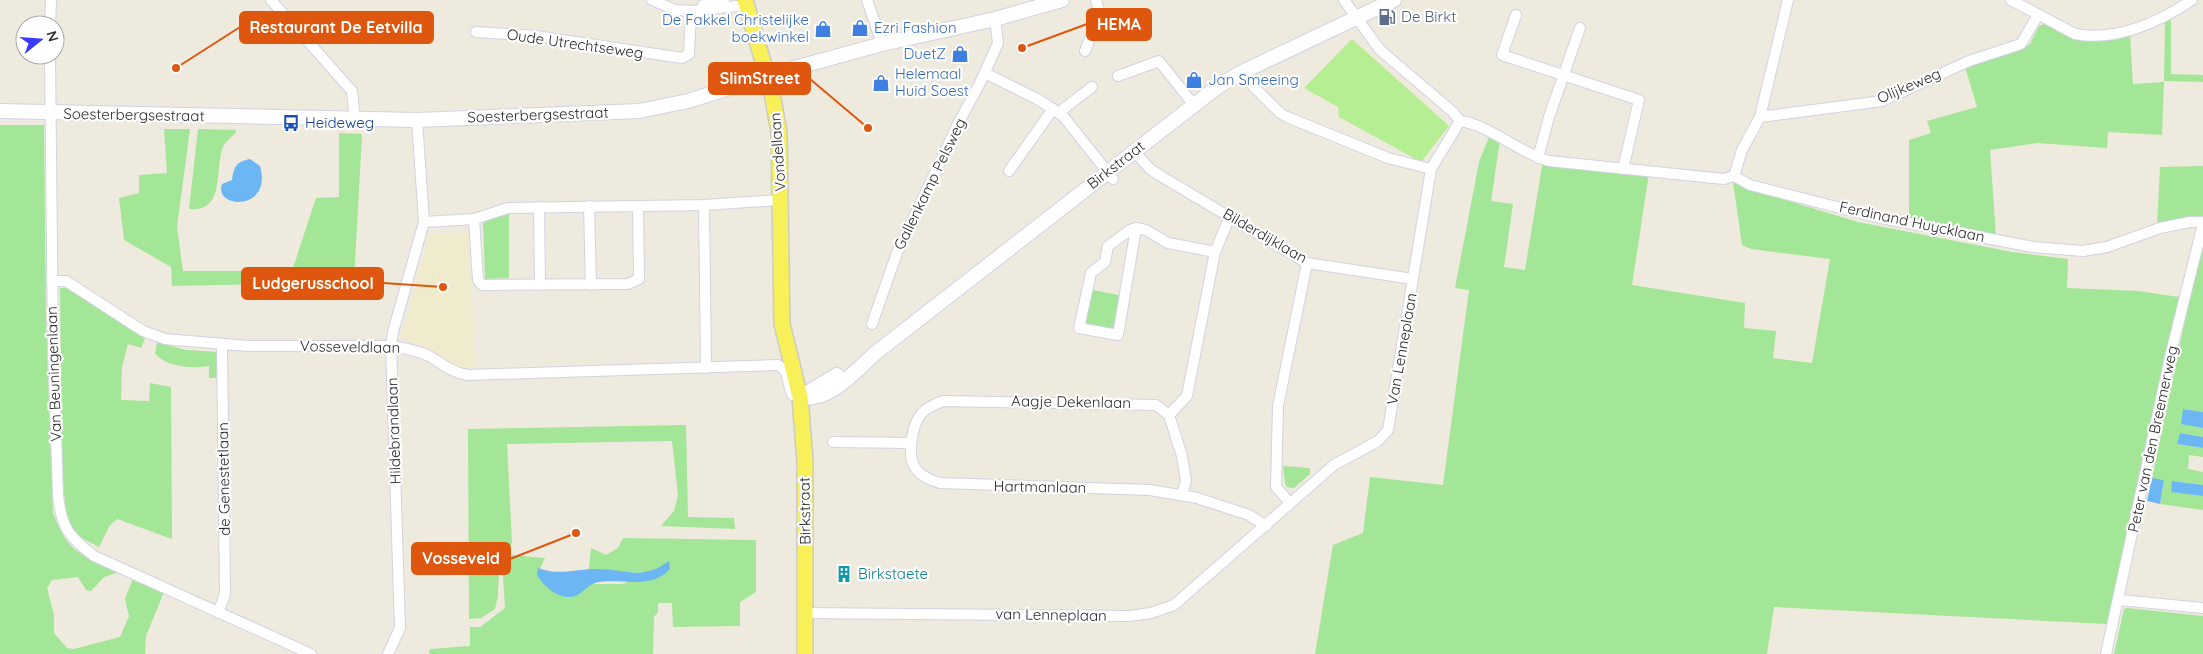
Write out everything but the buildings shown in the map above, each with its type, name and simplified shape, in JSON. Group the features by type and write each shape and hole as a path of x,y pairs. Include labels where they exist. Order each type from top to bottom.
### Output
{"main road":[{"name":"Birkstraat","path":"812,654 803,581 806,560 805,461 812,431 805,396 839,374 861,365 1110,175 1134,151 1240,73 1394,0"},
{"name":"Soesterbergsestraat","path":"0,111 417,120 639,111 688,101 771,74 882,44 996,19 1055,1"},
{"name":"Vondellaan","path":"749,3 771,74 780,132 779,191 781,200 782,303 805,396"},
{"name":"Birkstraat","path":"805,654 808,613"}],"street":[{"path":"50,15 51,0"},
{"path":"271,0 352,91 355,120"},
{"path":"652,0 675,10 691,11 749,3"},
{"path":"691,11 702,5 724,0"},
{"path":"867,0 882,44"},
{"path":"1085,51 1100,13 1096,0"},
{"name":"Ferdinand Huycklaan","path":"1344,0 1380,50 1453,112 1460,121 1471,122 1538,158 1622,169 1724,179 1734,176 1750,185 1876,217 2033,247 2083,252 2107,248 2160,228 2190,222 2203,223"},
{"path":"1734,176 1742,150 1760,117 1788,0"},
{"path":"2010,0 2075,34 2110,34 2157,21 2192,0"},
{"name":"Oude Utrechtseweg","path":"476,32 536,36 682,58 689,54 691,11"},
{"path":"1516,15 1502,55 1639,100 1622,169"},
{"name":"Olijkeweg","path":"1760,117 1882,101 1969,60 2021,44 2038,15"},
{"name":"Gallenkamp Pelsweg","path":"872,324 897,253 985,74 998,40 996,19"},
{"path":"1538,158 1580,28"},
{"path":"1118,76 1159,62 1194,105"},
{"name":"Van Beuningenlaan","path":"50,65 52,281 60,514 66,531 77,544 94,556 311,654"},
{"path":"1240,73 1280,113 1287,117 1388,158 1431,169"},
{"path":"985,74 1055,111 1110,175"},
{"path":"1009,171 1055,111 1092,87"},
{"name":"Hildebrandlaan","path":"388,654 400,628 391,346 393,332 424,222 417,120"},
{"name":"Van Lenneplaan","path":"1266,526 1334,465 1378,441 1388,430 1431,169 1460,121"},
{"name":"Bilderdijklaan","path":"1134,151 1150,169 1307,263 1413,279"},
{"path":"424,222 474,219 508,208 704,205 781,200"},
{"path":"704,205 706,368"},
{"path":"590,206 591,285"},
{"path":"474,219 478,280 482,285 628,284 639,278 638,206"},
{"path":"539,207 540,285"},
{"path":"1182,495 1186,481 1182,456 1169,414 1187,396 1215,252 1230,216"},
{"name":"Peter van den Breemerweg","path":"2106,654 2120,600 2171,353 2203,223"},
{"path":"1136,228 1118,335 1079,328 1091,273 1105,262 1108,246 1130,230 1136,228 1146,230 1168,243 1215,252"},
{"path":"1290,503 1276,487 1278,406 1307,263"},
{"name":"Vosseveldlaan","path":"52,281 71,283 143,332 165,339 222,344 391,346 413,350 429,356 454,372 467,376 778,365 785,370 793,398 797,442"},
{"name":"de Genestetlaan","path":"218,613 225,594 222,344"},
{"name":"Aagje Dekenlaan","path":"910,443 915,422 924,411 943,401 1144,403 1156,405 1169,414"},
{"path":"833,442 910,443"},
{"name":"Hartmanlaan","path":"910,443 914,467 926,478 940,483 1150,490 1182,495 1250,515 1266,526"},
{"name":"van Lenneplaan","path":"808,613 1129,616 1151,613 1174,605 1266,526"},
{"path":"2120,600 2203,608"}],"shaded area":[{"path":"469,233 475,368 453,367 433,351 401,338 429,235"}],"green space":[{"path":"2171,18 2171,74 2203,75 2203,82 2164,81 2165,21"},
{"path":"2044,24 2078,39 2130,34 2133,84 2164,82 2162,135 2108,132 2107,148 2037,143 1990,150 1996,237 1909,220 1909,140 1931,133 1927,121 1977,107 1965,67 2023,48 2030,44 2039,26"},
{"path":"1352,39 1449,126 1421,162 1339,117 1338,107 1304,88"},
{"path":"0,125 44,125 46,320 53,513 65,537 78,552 120,572 104,577 91,591 86,590 78,577 52,580 47,588 54,615 54,633 67,648 74,649 120,637 129,616 125,599 133,578 164,592 146,636 145,654 0,654"},
{"path":"164,129 190,129 177,227 183,271 292,271 316,198 339,197 339,133 362,134 354,282 172,286 171,267 124,240 119,198 139,193 139,175 167,173"},
{"path":"198,129 236,130 236,132 223,147 214,197 209,204 201,208 189,209"},
{"path":"1489,137 1500,140 1491,201 1513,204 1504,267 1525,270 1543,160 1649,173 1632,285 1745,303 1744,328 1776,331 1773,358 1812,363 1830,259 1751,249 1742,245 1733,182 1743,187 1858,222 2012,252 2068,259 2067,288 2138,291 2179,297 2125,556 2107,624 1774,607 1767,654 1315,654 1333,545 1363,533 1370,477 1443,485 1469,290 1455,288 1479,162"},
{"path":"2203,166 2203,216 2157,225 2160,167"},
{"path":"509,211 509,278 485,279 483,223"},
{"path":"2203,249 2203,412 2184,409 2181,423 2203,428 2203,437 2180,433 2177,444 2203,448 2203,457 2189,455 2188,469 2203,472 2203,485 2173,481 2171,491 2203,496 2203,510 2160,504 2164,480 2152,478 2191,292"},
{"path":"60,288 71,288 145,338 141,348 128,344 122,367 121,400 149,401 150,383 171,387 172,539 117,519 110,525 99,547 80,537 73,530 66,512 62,473"},
{"path":"1088,289 1123,296 1116,332 1082,326"},
{"path":"157,342 186,350 218,352 218,378 209,378 209,366 180,366 166,362 155,354"},
{"path":"686,425 688,517 734,518 735,529 661,526 674,511 678,495 672,441 507,444 512,543 499,567 498,596 495,609 481,618 469,619 468,429"},
{"path":"1283,466 1310,468 1310,474 1294,488 1287,487"},
{"path":"623,538 756,540 756,592 740,602 740,626 673,627 672,603 658,603 658,612 654,617 653,654 429,654 430,649 470,646 470,627 480,627 505,608 503,575 512,555 545,558 537,575 579,594 591,584 623,584 658,570 639,573 589,569 591,548 606,555 618,548"},
{"path":"2124,609 2203,616 2203,654 2114,654"}],"water":[{"path":"250,159 260,166 262,181 258,192 251,199 242,202 226,198 222,192 222,184 232,180 236,165"},
{"path":"2183,409 2203,412 2203,428 2181,424"},
{"path":"2180,433 2203,437 2203,448 2177,444"},
{"path":"2152,478 2164,480 2160,504 2147,501"},
{"path":"2172,481 2203,485 2203,496 2171,492"},
{"path":"669,561 670,569 662,576 653,580 644,582 595,583 578,595 571,597 560,596 555,593 537,575 538,568 553,572 606,569 641,572 650,571"}],"place":[{"name":"De Birkt","path":"1387,17"},
{"name":"Ezri Fashion","path":"860,28"},
{"name":"De Fakkel Christelijke boekwinkel","path":"823,29"},
{"name":"HEMA","path":"1022,48"},
{"name":"DuetZ","path":"960,54"},
{"name":"Restaurant De Eetvilla","path":"176,68"},
{"name":"Jan Smeeing","path":"1194,80"},
{"name":"Helemaal Huid Soest","path":"881,83"},
{"name":"Heideweg","path":"291,123"},
{"name":"SlimStreet","path":"868,128"},
{"name":"Ludgerusschool","path":"443,287"},
{"name":"Vosseveld","path":"576,533"},
{"name":"Birkstaete","path":"844,574"}]}
